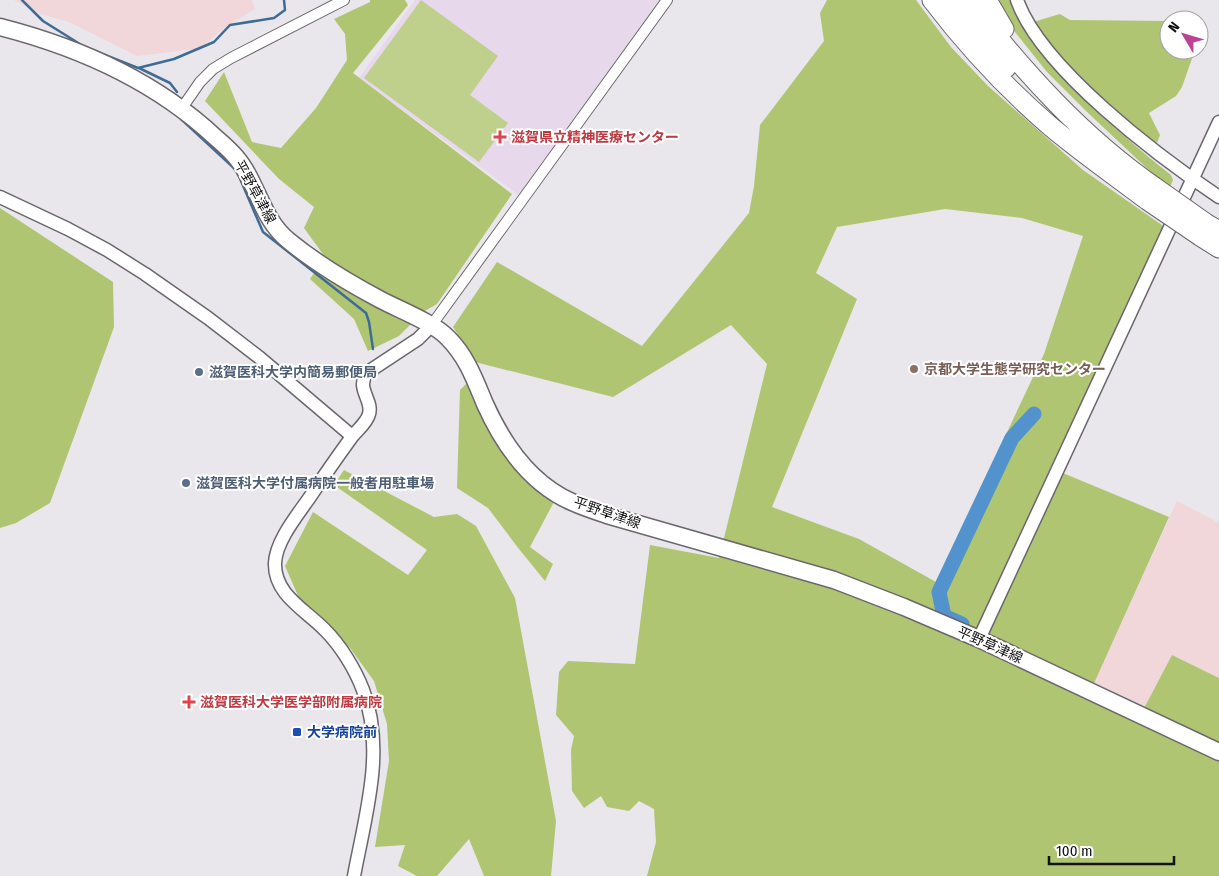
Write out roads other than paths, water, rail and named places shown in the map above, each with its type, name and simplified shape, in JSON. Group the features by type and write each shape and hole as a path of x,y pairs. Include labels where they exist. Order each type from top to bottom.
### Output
{"highway":[{"path":"932,0 976,54 1021,100 1079,149 1209,230 1219,248"},
{"path":"952,0 989,49 1054,120 1083,147 1151,194"},
{"path":"968,0 1008,51 1059,105 1114,156 1151,194"},
{"path":"987,0 1008,36 1028,62 1151,194"}],"main road":[{"name":"平野草津線","path":"0,27 40,39 121,72 141,82 182,108 235,156 248,174 267,216 274,227 287,240 355,286 431,326 446,336 463,354 494,424 506,444 543,484 571,502 607,515 834,580 904,607 980,640 1219,752"}],"street":[{"path":"182,108 200,82 213,69 344,0"},
{"path":"354,876 372,772 374,745 370,713 355,671 341,649 326,630 285,594 278,580 275,564 278,547 288,529 352,436 369,416 370,406 363,385 365,374 418,339 431,326 667,0"},
{"path":"1017,0 1030,26 1065,70 1134,133 1192,179 1219,197"},
{"path":"980,640 1219,122"},
{"path":"0,197 91,241 145,274 208,318 260,358 352,436"}],"waterway":[{"path":"22,0 43,21 83,46"},
{"path":"90,49 138,68 174,59 214,42 230,25 274,18 285,10 284,0"},
{"path":"139,68 170,83 177,92"},
{"path":"181,119 235,169"},
{"path":"238,174 263,232 366,313 373,349"},
{"path":"962,624 944,616 939,592 1012,438 1034,414"}],"place":[{"name":"滋賀県立精神医療センター","path":"500,137"},
{"name":"京都大学生態学研究センター","path":"914,369"},
{"name":"滋賀医科大学内簡易郵便局","path":"199,372"},
{"name":"滋賀医科大学付属病院一般者用駐車場","path":"186,483"},
{"name":"滋賀医科大学医学部附属病院","path":"189,702"},
{"name":"大学病院前","path":"297,732"}]}
